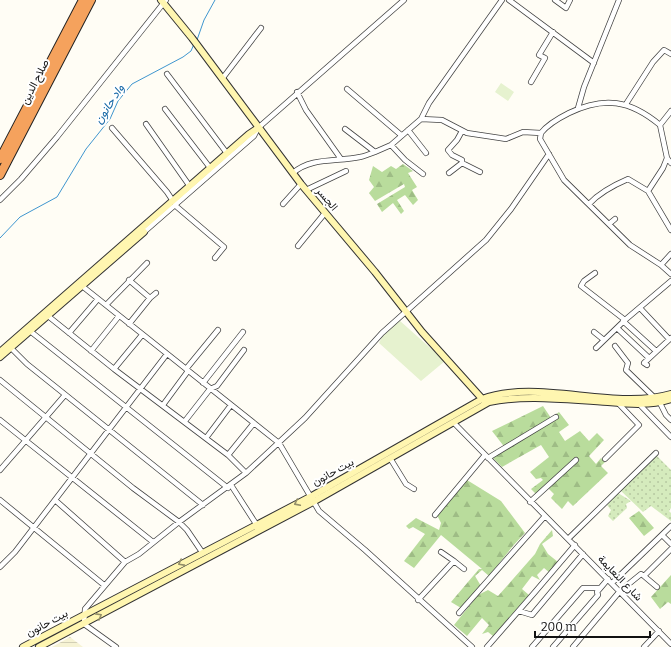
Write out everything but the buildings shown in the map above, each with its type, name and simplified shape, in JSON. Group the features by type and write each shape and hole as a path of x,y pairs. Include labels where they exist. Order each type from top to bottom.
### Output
{"highway":[{"name":"صلاح الدين","path":"0,159 83,0"},
{"name":"صلاح الدين","path":"0,175 91,0"}],"main road":[{"name":"الجسر","path":"164,1 301,184 375,272 406,312 484,401"},
{"path":"0,352 212,170 258,128"},
{"path":"0,357 144,232"},
{"name":"بيت حانون","path":"39,647 260,530 311,499 484,401 500,394 529,393 632,399 655,398 671,394"},
{"name":"بيت حانون","path":"23,647 256,524 311,499 390,458 454,423 484,401 519,398 640,405 660,403 671,399"}],"street":[{"path":"258,128 297,92 404,0"},
{"path":"293,173 300,166 310,163 360,157 391,145 421,119 429,103 502,0"},
{"path":"509,0 594,63"},
{"path":"555,0 566,8 570,0"},
{"path":"578,108 619,0"},
{"path":"0,200 21,179 57,137 164,1"},
{"path":"222,79 261,28"},
{"path":"531,82 544,58 539,55 553,32"},
{"path":"626,104 653,62 664,50 671,54"},
{"path":"167,74 227,156"},
{"path":"347,89 401,135"},
{"path":"297,92 306,110 341,159"},
{"path":"671,163 667,158 660,125 636,108 626,104 604,102 578,108 550,124 541,133 540,139 564,180 630,245 661,265 671,274"},
{"path":"165,109 212,170"},
{"path":"660,125 671,111"},
{"path":"421,119 442,120 462,131 506,139 523,132 541,133"},
{"path":"146,124 191,188"},
{"path":"112,128 173,202 224,247 215,258"},
{"path":"345,129 375,152"},
{"path":"408,130 426,153"},
{"path":"462,131 457,140 448,150 462,160 462,163 480,172"},
{"path":"391,145 405,160 423,174"},
{"path":"116,647 84,624 85,609 104,585 126,562 140,554 179,522 246,473 279,443 333,389 382,333 486,240 511,209 549,154"},
{"path":"648,191 663,168 667,158"},
{"path":"450,173 462,163"},
{"path":"306,190 346,171"},
{"path":"589,204 602,191 610,190 628,179 648,191 671,230"},
{"path":"283,204 301,184"},
{"path":"144,232 173,202"},
{"path":"298,246 325,213"},
{"path":"609,224 615,219"},
{"path":"661,265 671,254"},
{"path":"106,305 147,263"},
{"path":"596,273 581,286 624,320 656,351"},
{"path":"129,280 150,298"},
{"path":"596,348 624,320 671,281"},
{"path":"82,286 279,443 318,511 365,550 418,600 472,647"},
{"path":"129,324 150,298 156,293"},
{"path":"68,333 98,299"},
{"path":"640,308 670,338 644,363 647,366"},
{"path":"48,316 114,369 228,455 246,473"},
{"path":"91,351 119,316"},
{"path":"617,328 649,358"},
{"path":"163,405 187,370 218,330"},
{"path":"30,331 126,408 229,486 260,530"},
{"path":"203,383 243,332"},
{"path":"594,332 604,340"},
{"path":"114,369 142,334"},
{"path":"615,346 628,363 626,370 660,403 666,415 671,420"},
{"path":"11,348 27,364 202,505"},
{"path":"185,422 210,389 217,386 244,350"},
{"path":"0,567 15,552 167,354"},
{"path":"0,380 91,452 133,488 179,522 187,530 202,552"},
{"path":"0,470 25,439 65,395"},
{"path":"605,459 639,424 618,403"},
{"path":"206,438 231,405"},
{"path":"640,405 671,438"},
{"path":"435,515 487,456 556,417"},
{"path":"0,420 153,542"},
{"path":"228,455 254,422"},
{"name":"شارع النعايمة","path":"454,423 530,502 575,544 671,644"},
{"path":"569,538 656,453"},
{"path":"390,458 406,484 414,488"},
{"path":"530,502 576,460"},
{"path":"0,500 104,585"},
{"path":"55,500 126,562"},
{"path":"460,613 545,516"},
{"path":"612,583 671,526"},
{"path":"662,535 671,544"},
{"path":"225,540 229,547"},
{"path":"487,647 575,544"},
{"path":"644,576 671,548"},
{"path":"441,552 464,569"},
{"path":"519,611 532,615 584,554"},
{"path":"418,600 454,561"},
{"path":"572,647 620,591 641,574 657,587"},
{"path":"553,647 598,595 596,592 608,579"},
{"path":"532,647 583,588 600,588"},
{"path":"644,647 659,631"}],"shaded area":[{"path":"70,637 83,647 52,647"}],"green space":[{"path":"501,83 514,92 508,101 495,92"},
{"path":"403,164 413,171 408,173 417,187 412,190 418,200 413,205 405,195 397,200 404,211 401,214 393,203 382,212 377,204 405,187 404,184 375,201 369,193 374,187 369,180 373,166 382,172 391,166 396,169"},
{"path":"399,320 445,361 421,381 379,343 382,337"},
{"path":"543,406 551,418 559,412 569,425 559,432 565,441 580,431 589,441 597,433 604,440 589,456 596,464 601,458 605,462 601,466 608,473 573,506 568,501 562,509 551,498 554,494 548,488 538,496 531,489 543,480 541,478 536,479 530,472 549,457 541,445 502,467 493,458 506,449 492,431"},
{"path":"656,455 671,470 671,508 669,511 671,513 671,521 651,506 643,512 620,490"},
{"path":"467,480 501,501 525,533 489,576 482,570 475,576 481,586 461,608 451,602 479,569 482,569 441,535 414,568 404,561 425,534 413,527 409,529 406,526 416,518 439,530 441,523 437,515"},
{"path":"618,493 631,501 626,504 627,508 613,521 608,516 611,510 607,505"},
{"path":"639,511 654,528 644,536 629,518"},
{"path":"552,530 553,536 542,544 548,554 558,562 550,573 544,568 537,575 540,580 532,576 522,589 529,595 493,636 488,632 482,634 489,625 482,618 467,636 454,625 478,595 488,590 498,596 535,554 540,544"},
{"path":"671,575 671,604 668,602 660,609 651,597"}],"waterway":[{"name":"واد حانون","path":"197,40 204,20 215,0"},
{"name":"واد حانون","path":"0,238 20,217 57,197 86,149 110,119 118,101 132,84 183,57 191,51 194,44"}]}
